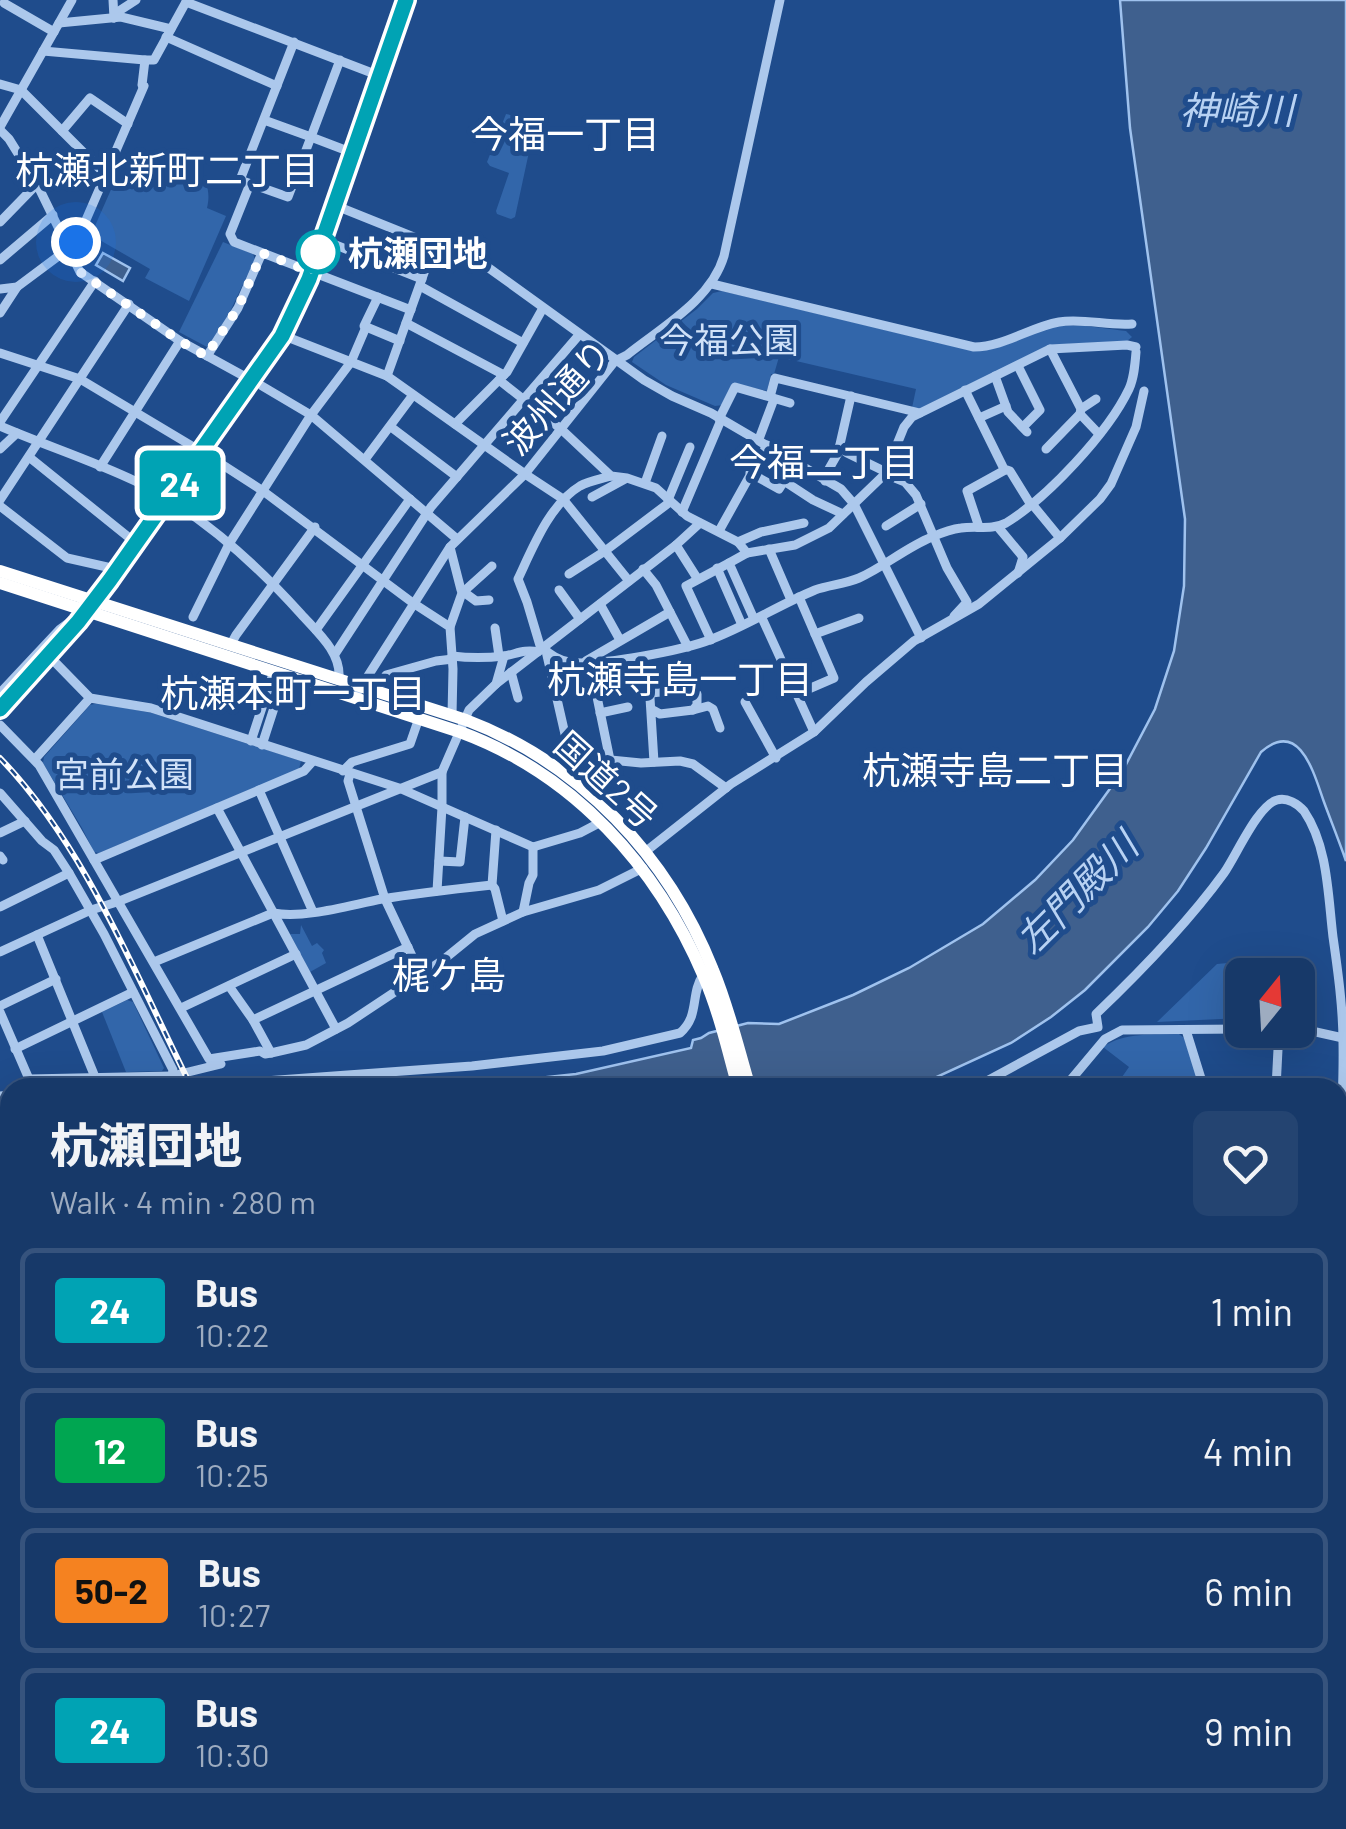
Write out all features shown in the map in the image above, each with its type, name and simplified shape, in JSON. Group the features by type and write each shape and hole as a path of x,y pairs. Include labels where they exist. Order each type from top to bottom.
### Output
{"highway":[{"name":"国道2号","path":"0,571 90,607 279,672 358,691 513,740 560,769 607,810 645,852 691,921 711,964 736,1078"},
{"name":"国道2号","path":"0,584 231,644 338,678 419,718 460,723 537,768 602,822 642,868 680,927 719,1001 746,1078"}],"street":[{"path":"72,0 0,128 37,184 80,272 180,341 251,380"},
{"path":"113,0 114,18"},
{"path":"114,18 136,0"},
{"path":"0,710 116,574 197,450 282,336 312,272 406,0"},
{"name":"波州通り","path":"358,691 453,543 525,474 615,361 627,356 712,284 724,256 780,0"},
{"path":"43,51 154,60 187,1 380,76"},
{"path":"1,4 56,28 122,17 168,33 277,86"},
{"path":"294,42 240,180 250,184 288,197 340,60"},
{"path":"0,313 17,287 76,242 144,86 145,60"},
{"path":"0,84 21,90 105,174"},
{"path":"62,131 90,98 128,124"},
{"path":"264,120 352,153"},
{"path":"0,222 37,184"},
{"path":"250,184 230,234 234,242 411,310"},
{"path":"0,201 8,212"},
{"path":"334,205 486,266 615,361 840,490 854,504 922,638"},
{"path":"0,260 53,216"},
{"path":"323,240 421,282 522,343"},
{"path":"387,376 434,245"},
{"path":"206,356 238,308 262,253"},
{"path":"95,282 0,424 133,480 168,499 229,544 273,583 316,630 340,667 338,678"},
{"path":"712,284 974,347 991,346 1045,324 1065,321 1132,324"},
{"path":"0,288 17,287"},
{"path":"193,618 229,544 351,362 378,296"},
{"path":"116,574 67,558 0,503 129,304"},
{"path":"455,424 501,378 543,308"},
{"path":"406,323 501,378 611,476"},
{"path":"365,326 400,341"},
{"path":"334,654 431,507 580,335"},
{"path":"282,336 387,376 563,499 629,580"},
{"path":"100,467 180,341"},
{"path":"383,682 386,676 452,658 542,650 572,663 688,647 821,588 859,578 934,536 957,528 998,526 1031,505 1087,450 1128,392 1134,378 1136,350 1110,345 1050,348 912,417 904,427 886,473 828,528 794,545 747,553 662,597"},
{"path":"1050,348 1080,411 1099,434"},
{"path":"0,353 80,378 212,458 315,527 450,627"},
{"path":"995,376 1008,412 1025,429 1040,410 1018,366"},
{"path":"719,531 762,442 775,378 920,413"},
{"path":"262,386 312,416 428,514 453,543 463,592 476,601 489,600"},
{"path":"682,512 734,387 790,402"},
{"path":"965,390 1006,470 1010,470 1031,505 1060,538"},
{"path":"645,852 726,788 814,732 914,641 979,604 1060,538 1112,484 1136,426 1144,391"},
{"path":"362,457 413,396"},
{"path":"825,481 839,447 851,396"},
{"path":"1046,449 1096,399"},
{"path":"979,418 1006,406"},
{"path":"391,426 457,477"},
{"path":"0,449 17,433"},
{"path":"645,484 662,436"},
{"path":"570,574 668,501 690,447"},
{"path":"839,447 905,482 921,504 947,568 967,601 979,604"},
{"path":"29,457 137,544"},
{"path":"979,527 968,491 1006,470"},
{"path":"750,473 779,489 784,482 843,514"},
{"path":"570,756 527,602 514,582 563,499 583,484 611,476 627,478 656,488 682,512 738,542 747,553"},
{"path":"592,497 627,478"},
{"path":"316,630 410,499"},
{"path":"886,526 921,504"},
{"path":"437,891 442,772 460,723 496,684 700,523"},
{"path":"738,542 761,532 804,523"},
{"path":"998,526 1023,557 1018,574"},
{"path":"231,644 315,527"},
{"path":"676,545 698,578"},
{"path":"769,549 834,678 797,694"},
{"path":"730,563 814,732"},
{"path":"460,723 450,627 463,592 492,566"},
{"path":"717,568 742,625"},
{"path":"644,569 688,647"},
{"path":"686,586 711,640"},
{"path":"559,590 580,619"},
{"path":"949,622 967,601"},
{"path":"600,604 620,640"},
{"path":"0,693 60,629 90,607"},
{"path":"590,662 670,612"},
{"path":"815,634 859,618"},
{"path":"495,628 502,656 496,684"},
{"path":"48,655 90,698 151,708 400,788 533,846 580,833 602,822"},
{"path":"590,662 610,760"},
{"path":"257,743 279,672"},
{"path":"511,672 518,698"},
{"path":"654,762 651,693 689,689 696,694 697,706 692,710"},
{"path":"35,759 90,698"},
{"path":"746,702 749,719 776,758"},
{"path":"651,709 660,714 708,706 720,728"},
{"path":"600,712 628,707"},
{"path":"419,718 410,744 352,762 346,772 385,899 421,975"},
{"path":"0,725 35,759 209,1059 268,1053"},
{"path":"570,756 680,761 693,764 726,788"},
{"path":"560,769 570,756"},
{"path":"94,860 304,771 313,762"},
{"path":"0,952 91,910 442,772"},
{"path":"259,790 313,912"},
{"path":"0,793 54,850 91,910 177,1078"},
{"path":"1098,1027 1096,1014 1182,924 1224,872 1264,808 1277,800 1290,800 1302,808 1320,848 1337,966 1343,1078"},
{"path":"216,808 336,1029"},
{"path":"439,861 460,862 465,817"},
{"path":"0,834 25,821"},
{"path":"496,830 492,885 503,921"},
{"path":"523,912 533,875 533,846"},
{"path":"532,862 546,858"},
{"path":"51,1078 175,1075 306,1045 421,975 476,934 523,912 599,890 642,868"},
{"path":"0,907 68,873"},
{"path":"154,962 273,913 313,912 492,885"},
{"path":"37,935 95,1076"},
{"path":"253,1020 408,947"},
{"path":"181,1008 296,954"},
{"path":"306,1078 472,1066 603,1051 680,1032 693,1017 697,983 703,975"},
{"path":"28,1078 0,1009 56,979"},
{"path":"228,986 253,1020 268,1053"},
{"path":"14,1049 133,992"},
{"path":"992,1078 1080,1030 1098,1027 1114,1034"},
{"path":"1072,1078 1106,1038 1122,1030 1225,1029"},
{"path":"1186,1030 1201,1078"},
{"path":"1315,1032 1344,1038"},
{"path":"1277,1078 1278,1048"}],"green space":[{"path":"506,114 535,124 515,217 511,219 496,211 509,173 487,162"},
{"path":"174,166 197,173 208,191 207,208 226,216 189,301 145,278 150,269 91,235 117,176 149,190 159,174"},
{"path":"223,242 253,254 255,259 227,318 207,347 179,332"},
{"name":"今福公園","path":"722,291 973,351 1057,326 1126,331 1132,337 1127,341 1049,345 917,410 912,408 916,389 779,357 767,391 733,383 723,405 715,406 666,385 632,362 713,293"},
{"name":"宮前公園","path":"99,703 152,713 301,761 299,769 94,852 43,763 44,757 90,705"},
{"path":"301,925 312,946 317,943 324,950 326,963 310,972 290,934 300,934"},
{"path":"1225,963 1225,1019 1157,1022 1217,964"},
{"path":"127,1000 133,1002 164,1068 162,1071 126,1072 102,1012"},
{"path":"1179,1034 1184,1038 1197,1078 1121,1078 1129,1067 1103,1047 1130,1037"}],"water":[{"name":"神崎川","path":"1120,0 1346,0 1346,861 1310,765 1295,745 1274,743 1261,752 1178,891 1085,990 1011,1043 935,1078 539,1078 576,1074 691,1048 693,1040 748,1023 779,1024 909,968 983,924 1035,880 1073,840 1122,772 1155,709 1174,651 1184,586 1185,519 1130,128"},
{"path":"103,253 130,268 123,281 96,265"}],"railway":[{"path":"0,758 31,793 84,873 187,1078"}],"bus line":[{"name":"24","path":"0,709 110,580 282,336 309,279 406,0"}],"place":[{"name":"杭瀬団地","path":"318,252"}],"district":[{"name":"今福一丁目","path":"565,133"},
{"name":"杭瀬北新町二丁目","path":"167,169"},
{"name":"今福二丁目","path":"824,461"},
{"name":"杭瀬寺島一丁目","path":"680,678"},
{"name":"杭瀬本町一丁目","path":"293,692"},
{"name":"杭瀬寺島二丁目","path":"995,769"},
{"name":"梶ケ島","path":"449,974"}],"route":[{"path":"76,242 70,249 80,272 206,356 238,308 262,253 312,272 318,252"}],"water label":[{"name":"左門殿川","path":"1076,892"}]}
